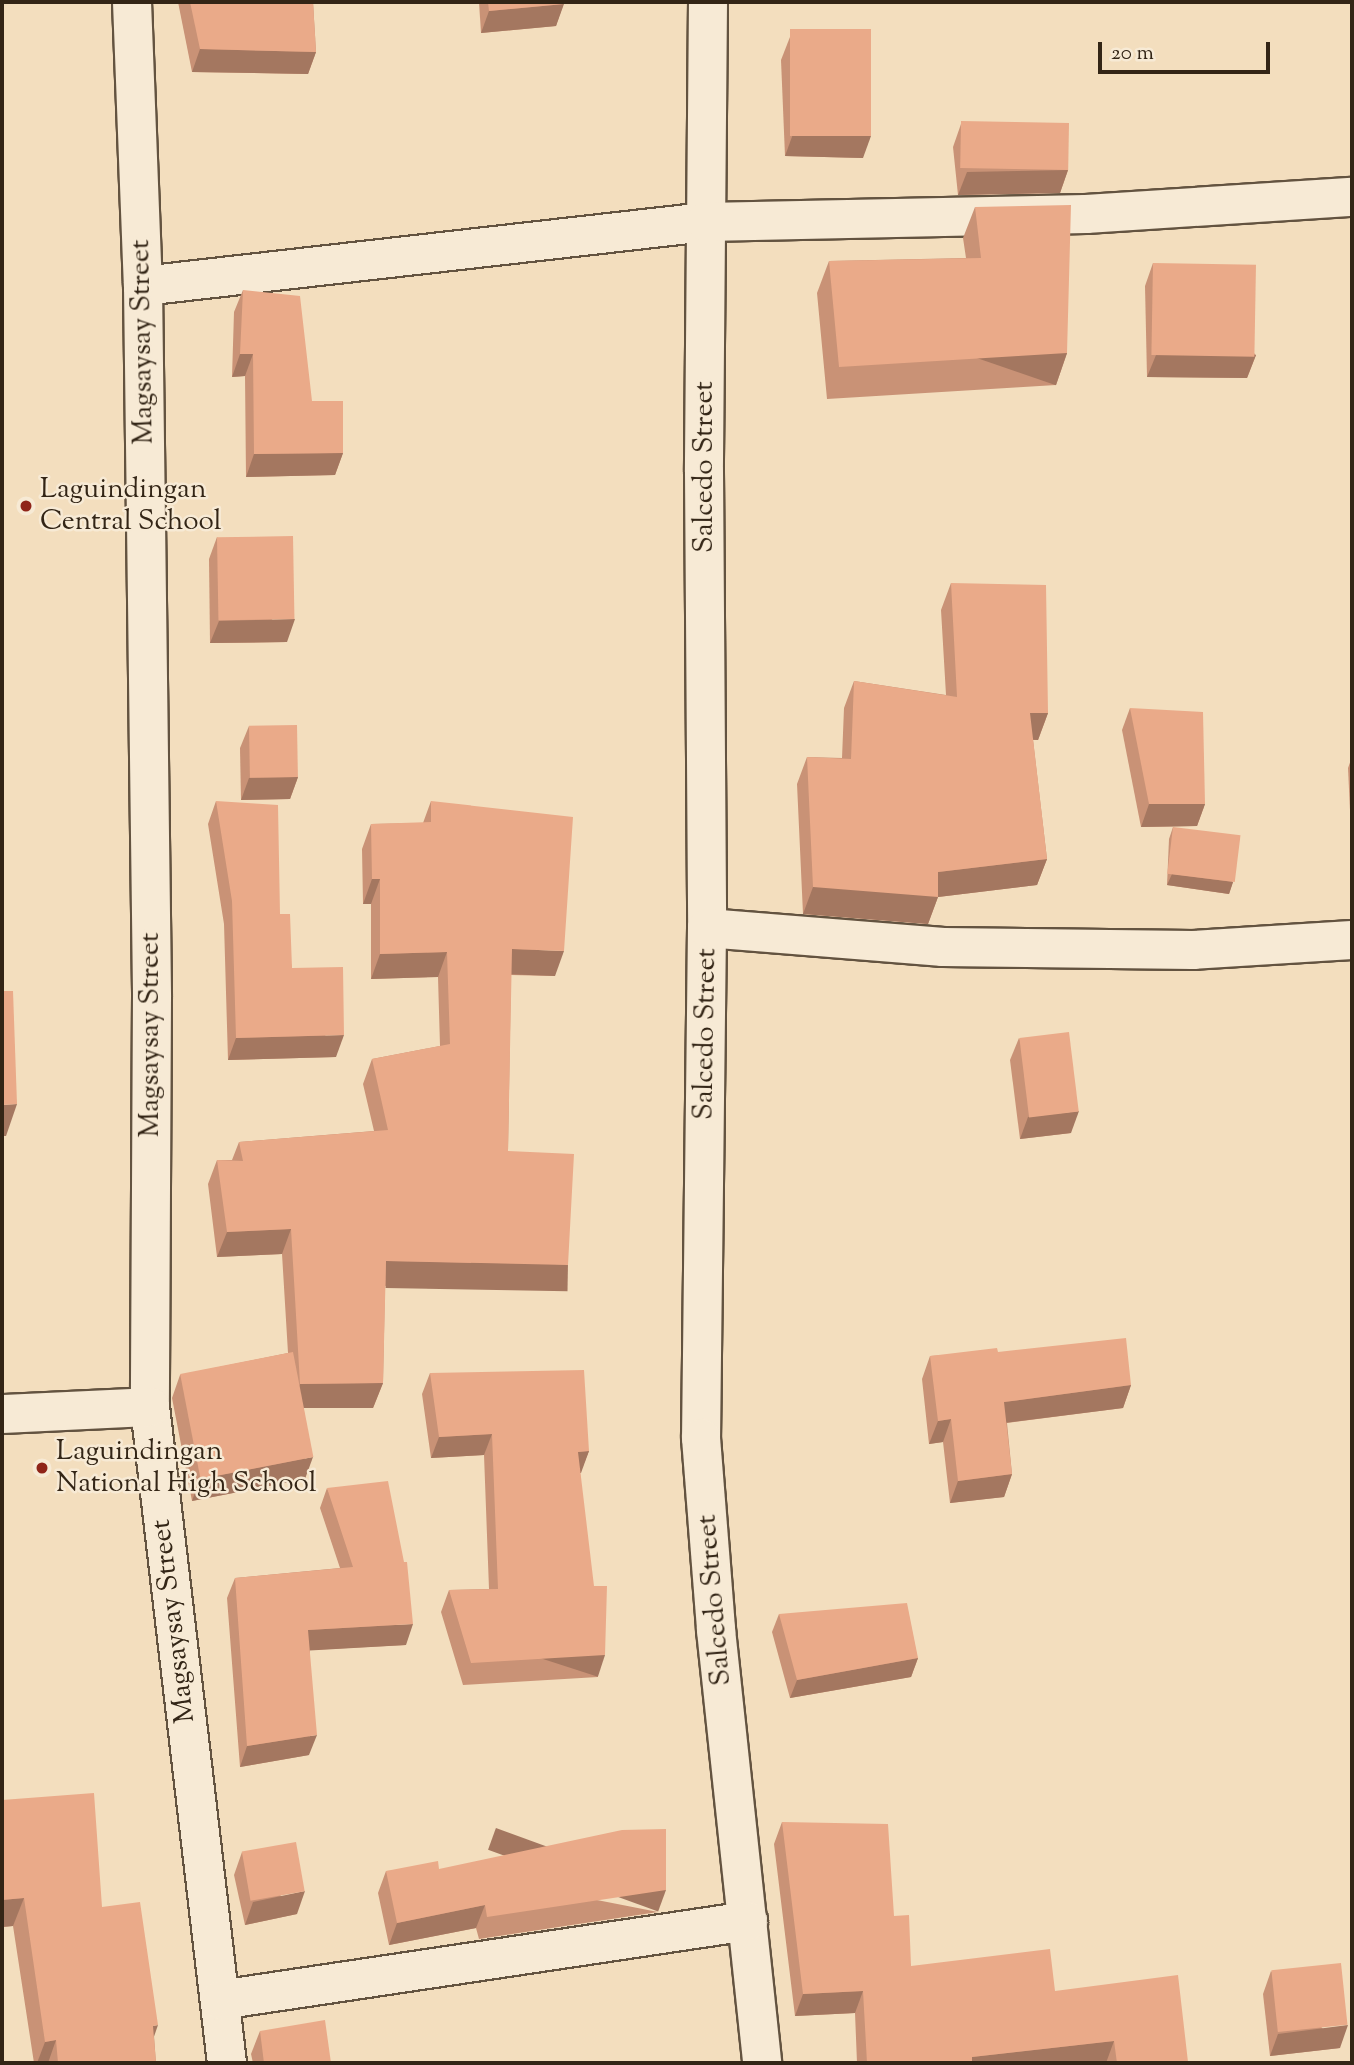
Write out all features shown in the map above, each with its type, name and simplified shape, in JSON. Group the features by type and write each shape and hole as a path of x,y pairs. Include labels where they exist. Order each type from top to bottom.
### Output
{"street":[{"name":"Magsaysay Street","path":"132,2 143,286 152,997 150,1407 227,2063"},
{"name":"Salcedo Street","path":"708,2 704,485 707,928 701,1438 716,1630 762,2063"},
{"path":"143,286 706,222 1086,214 1352,197"},
{"path":"707,928 943,947 1193,950 1352,940"},
{"path":"2,1415 150,1407"},
{"path":"220,2000 748,1922"}],"building":[{"path":"190,2 313,2 316,52 200,49"},
{"path":"488,2 564,2 564,4 489,11"},
{"path":"790,29 871,29 871,136 790,136"},
{"path":"961,121 1069,123 1068,170 960,168"},
{"path":"1071,205 1067,353 839,367 829,261 981,258 975,207"},
{"path":"1153,263 1256,265 1254,357 1151,355"},
{"path":"243,290 300,296 312,401 343,401 343,453 254,454 253,354 240,354"},
{"path":"293,536 294,619 218,620 217,537"},
{"path":"951,583 1046,585 1048,713 1030,713 1047,859 938,872 938,897 813,887 807,757 851,759 854,681 957,697"},
{"path":"1130,708 1203,712 1205,804 1149,804"},
{"path":"297,725 298,777 250,778 249,726"},
{"path":"216,801 278,805 280,914 290,914 292,968 343,967 344,1035 236,1038 232,901"},
{"path":"431,801 573,817 564,951 512,949 508,1151 574,1154 568,1265 386,1261 383,1383 300,1384 291,1229 227,1232 217,1160 243,1161 239,1142 388,1130 372,1059 450,1044 447,952 380,954 380,879 372,879 371,824 431,822"},
{"path":"1173,827 1240,835 1235,882 1167,874"},
{"path":"2,991 13,991 17,1104 2,1105"},
{"path":"1069,1032 1079,1111 1029,1117 1019,1038"},
{"path":"1126,1338 1131,1385 1004,1402 1012,1474 958,1481 951,1419 938,1421 930,1356 997,1348 998,1352"},
{"path":"293,1352 313,1457 201,1479 180,1374"},
{"path":"584,1370 589,1451 578,1452 594,1586 607,1586 605,1655 471,1663 449,1590 498,1589 492,1434 439,1437 430,1373"},
{"path":"388,1481 404,1562 407,1562 413,1624 308,1630 317,1735 247,1746 235,1578 353,1567 327,1488"},
{"path":"907,1603 918,1658 797,1680 779,1614"},
{"path":"94,1793 102,1907 140,1902 158,2025 153,2026 156,2063 58,2063 56,2040 45,2042 24,1898 2,1900 2,1800"},
{"path":"782,1822 888,1824 894,1916 909,1915 911,1966 1050,1949 1055,1991 1178,1975 1188,2062 1117,2063 1114,2041 972,2057 972,2063 867,2063 863,1991 803,1994"},
{"path":"666,1829 666,1890 487,1917 485,1905 397,1923 386,1871 438,1861 439,1869 622,1830"},
{"path":"296,1842 305,1891 251,1901 242,1852"},
{"path":"1341,1963 1347,2025 1278,2032 1271,1970"},
{"path":"325,2020 331,2063 264,2063 260,2031"}],"place":[{"name":"Laguindingan Central School","path":"26,506"},
{"name":"Laguindingan National High School","path":"42,1468"}]}
